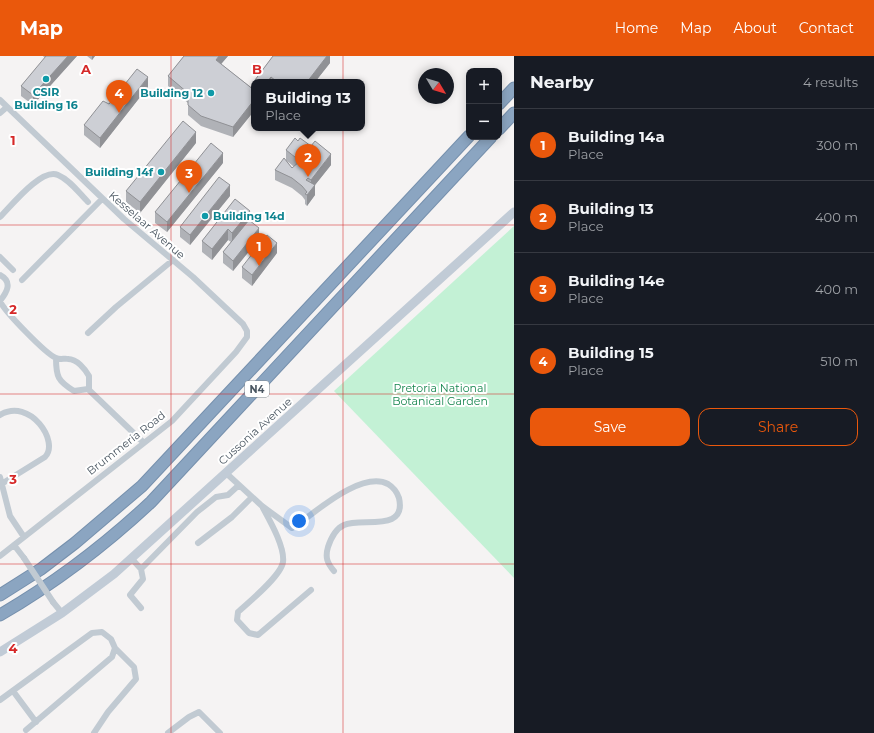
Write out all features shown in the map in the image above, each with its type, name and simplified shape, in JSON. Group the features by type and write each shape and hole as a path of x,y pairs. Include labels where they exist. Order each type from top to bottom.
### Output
{"highway":[{"path":"502,101 514,88"},
{"path":"502,126 514,113"},
{"name":"N4","path":"0,595 41,569 75,543 142,486 466,139"},
{"name":"N4","path":"0,615 35,594 73,568 118,532 151,502 488,140"}],"main road":[{"name":"Cussonia Avenue","path":"0,652 62,613 109,579 514,212"}],"street":[{"name":"Kesselaar Avenue","path":"0,100 102,199 173,260 242,323 247,331"},
{"path":"0,113 7,107"},
{"path":"65,179 73,171"},
{"path":"0,217 40,177 55,174 65,179 88,202"},
{"path":"22,280 102,199"},
{"path":"0,257 13,270"},
{"path":"88,333 116,307 173,260"},
{"path":"0,275 5,278 8,286 7,292 0,301 3,308 56,358 72,359 82,367 89,376 88,389"},
{"name":"Brummeria Road","path":"0,556 175,418 236,352 245,341 247,331"},
{"path":"56,358 56,372 59,379 74,391 88,389"},
{"path":"88,389 144,443"},
{"path":"0,415 9,411 19,410 30,415 39,424 48,437 50,446 46,457 1,480 10,516 24,537"},
{"path":"226,473 262,506 292,528 354,486 375,481 385,482 393,487 398,494 399,503 398,513 393,518 376,522 351,523 342,526 335,532 326,555 328,562 334,571"},
{"path":"140,570 197,512 216,497 228,495 238,484"},
{"path":"198,543 232,517 252,497"},
{"path":"262,506 283,552 283,563 279,572 238,612 237,620 248,633 258,635 311,590"},
{"path":"14,545 62,613"},
{"path":"132,559 140,570 142,581 130,595 141,608"},
{"path":"0,700 92,633 104,633 111,639 115,648 134,667 136,679 108,712 94,733"},
{"path":"26,730 110,658 115,648"},
{"path":"13,691 36,722"},
{"path":"168,733 189,717 199,712 220,733"}],"green space":[{"name":"Pretoria National Botanical Garden","path":"514,226 514,578 334,391"}],"building":[{"path":"46,56 68,56 33,95 21,86"},
{"name":"Building 12","path":"184,56 219,56 216,60 251,88 251,104 233,127 201,116 188,105 188,93 168,76"},
{"path":"273,56 327,56 309,79 274,79 271,77 269,79 256,79"},
{"path":"137,69 148,77 100,138 84,125 103,101 109,104"},
{"path":"183,121 196,132 140,202 126,191"},
{"path":"295,138 298,141 300,138 311,146 315,141 331,154 311,180 308,178 306,180 315,185 307,195 305,194 307,192 302,186 292,178 275,170 284,158 292,168 300,161 286,150"},
{"path":"211,143 223,153 167,222 155,212"},
{"path":"219,177 230,185 190,235 180,227"},
{"path":"235,199 250,211 232,233 228,229 212,249 202,241"},
{"path":"249,220 259,228 233,261 223,252"},
{"path":"267,235 277,243 252,275 242,267"}],"place":[{"name":"CSIR Building 16","path":"46,79"},
{"name":"Building 12","path":"211,93"},
{"name":"Building 15","path":"119,113"},
{"name":"Building 14f","path":"161,172"},
{"name":"Building 13","path":"308,177"},
{"name":"Building 14e","path":"189,193"},
{"name":"Building 14d","path":"205,216"},
{"name":"Building 14a","path":"259,266"}]}
